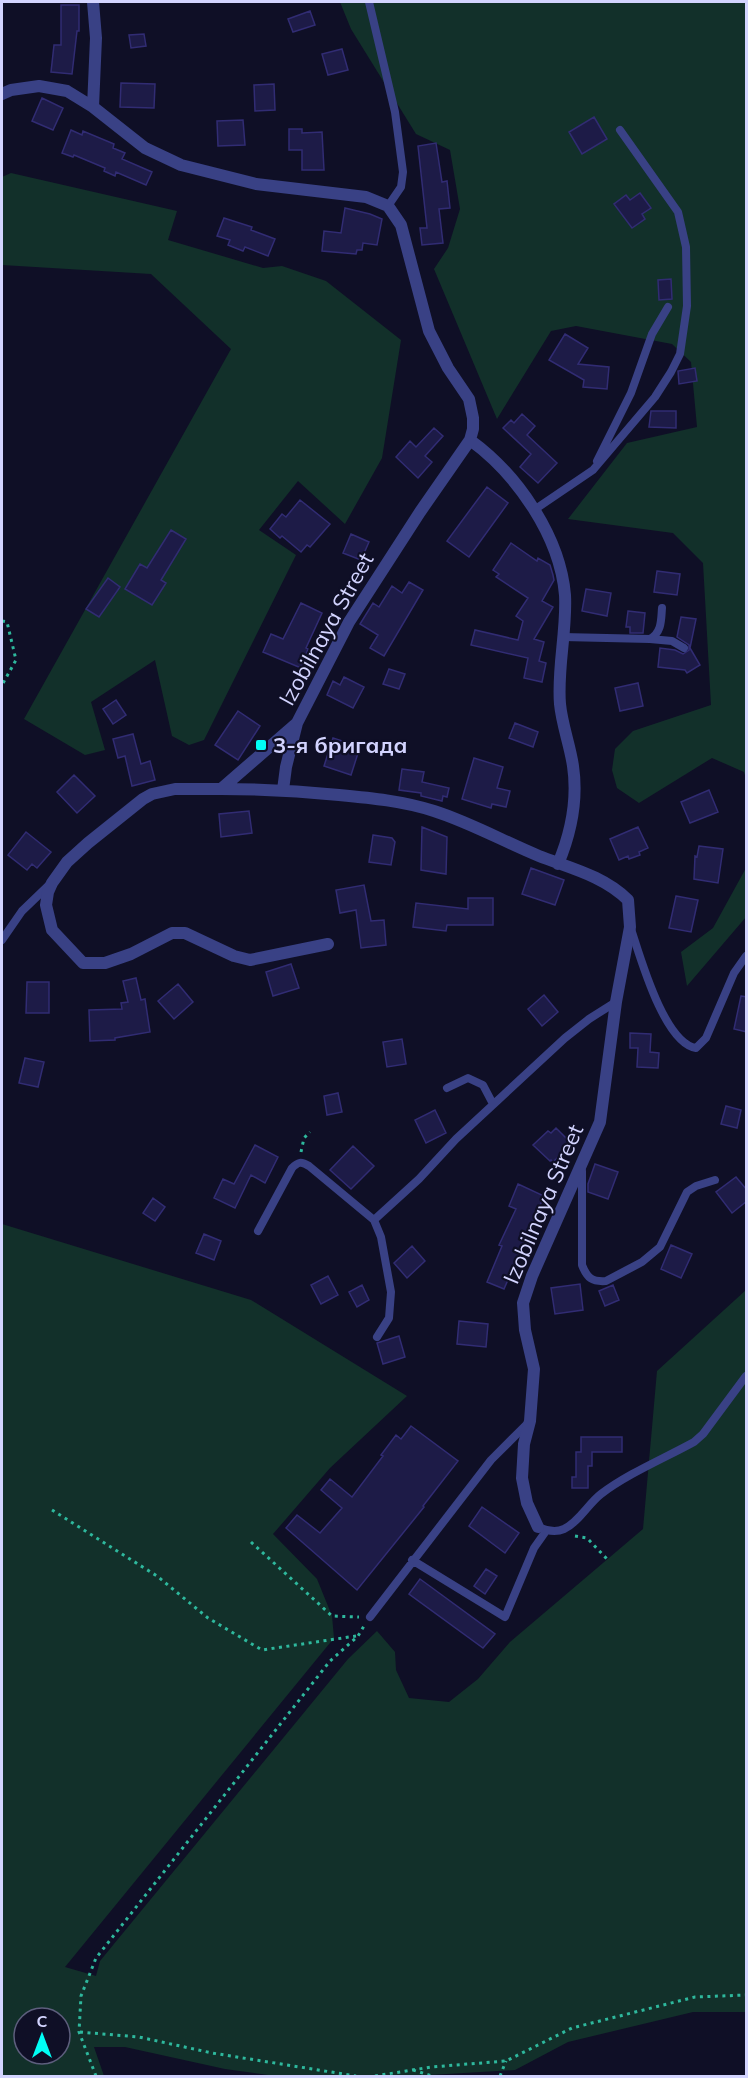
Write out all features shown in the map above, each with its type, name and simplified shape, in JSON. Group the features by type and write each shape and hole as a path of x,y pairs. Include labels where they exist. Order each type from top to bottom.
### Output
{"street":[{"path":"93,2 96,38 93,107"},
{"path":"2,94 39,86 67,91 93,107 137,143 181,165 256,184 366,197 388,206 401,225 429,331 448,368 469,399 473,418 470,440 505,471 534,510 556,553 565,596 560,703 575,788 567,844 558,864"},
{"name":"Izobilnaya Street","path":"470,440 349,622 297,723 283,790 405,803 436,812 594,877 617,889 628,900 630,927 616,1002 600,1122 532,1276 523,1303 525,1330 534,1369 522,1478 527,1503 542,1529"},
{"path":"221,789 297,723"},
{"path":"283,790 175,789 162,791 143,799 67,862 52,883 46,905 52,930 83,963 105,963 131,954 172,933 185,933 234,956 250,960 328,944"}],"lane":[{"path":"369,2 395,112 403,172 401,187 388,206"},
{"path":"534,510 593,470 655,397 680,354 687,306 686,247 678,212 620,130"},
{"path":"593,470 631,393 652,334 668,307"},
{"path":"650,639 660,627 662,608"},
{"path":"564,637 672,641 684,648"},
{"path":"2,940 22,911 52,883"},
{"path":"630,927 647,978 664,1016 677,1035 691,1047 696,1048 706,1038 734,973 747,956"},
{"path":"374,1220 420,1179 456,1139 565,1038 616,1002"},
{"path":"447,1088 468,1078 483,1085 493,1104"},
{"path":"258,1231 286,1177 298,1162 309,1166 374,1220 387,1259 391,1292 389,1318 376,1337"},
{"path":"582,1166 582,1265 585,1274 591,1280 598,1281 606,1281 652,1255 660,1247 687,1192 696,1186 715,1180"},
{"path":"412,1560 504,1617 542,1529 555,1532 566,1529 600,1495 621,1481 694,1442 703,1434 747,1376"},
{"path":"370,1617 491,1460 530,1421"}],"path":[{"path":"2,621 7,622 16,660 2,685"},
{"path":"298,1162 304,1138 310,1132"},
{"path":"52,1510 157,1576 208,1618 262,1650 358,1636"},
{"path":"555,1532 587,1538 607,1559"},
{"path":"250,1542 332,1616 370,1617"},
{"path":"96,2076 79,2032 81,1996 96,1958 330,1661 358,1636 370,1617"},
{"path":"375,2076 506,2061 572,2028 695,1997 747,1995"},
{"path":"79,2032 139,2037 212,2053 356,2076"},
{"path":"500,2076 506,2061"},
{"path":"413,2070 432,2076"}],"green space":[{"path":"340,2 746,2 746,779 744,772 712,758 639,803 617,788 612,770 615,749 633,731 711,705 703,563 673,533 568,519 627,443 697,427 691,362 672,344 576,326 551,331 497,419 434,269 448,248 460,209 450,150 416,134 351,29"},
{"path":"11,173 177,211 168,240 263,268 282,266 326,281 401,340 382,458 345,524 298,481 259,530 296,555 204,740 189,745 172,736 155,660 91,702 105,750 85,755 24,719 231,349 151,274 2,265 2,177"},
{"path":"746,868 746,917 687,986 681,952 713,928"},
{"path":"2,1224 251,1300 407,1396 330,1468 273,1534 317,1579 332,1616 334,1638 65,1967 96,1976 100,1961 348,1659 377,1631 395,1652 396,1670 409,1698 449,1702 478,1679 510,1642 643,1529 657,1371 746,1290 746,2012 693,2012 568,2042 515,2070 413,2076 275,2076 225,2069 125,2047 94,2047 104,2076 2,2076"}],"building":[{"path":"61,5 79,5 79,31 77,31 72,74 51,72 54,45 61,45"},
{"path":"310,11 315,25 293,32 288,19"},
{"path":"144,34 146,46 131,48 129,35"},
{"path":"342,49 348,70 328,75 322,54"},
{"path":"121,83 155,84 154,108 120,107"},
{"path":"274,84 275,110 255,111 254,85"},
{"path":"42,98 63,108 53,130 32,121"},
{"path":"594,117 607,139 582,154 569,132"},
{"path":"243,120 245,145 218,146 217,121"},
{"path":"289,129 302,129 302,133 322,132 324,170 302,170 302,150 289,150"},
{"path":"71,130 82,135 83,131 114,144 113,148 125,153 122,159 152,172 146,185 116,172 115,176 104,171 105,168 74,155 73,157 62,153"},
{"path":"436,143 442,182 447,181 450,208 439,209 443,243 422,245 420,228 427,228 418,146"},
{"path":"640,193 651,208 642,214 645,219 632,228 614,204 626,195 630,200"},
{"path":"345,208 382,219 377,245 363,243 362,250 357,250 356,254 322,251 324,231 341,233"},
{"path":"224,218 252,227 251,230 275,239 268,256 245,247 243,251 228,245 230,240 217,236"},
{"path":"671,279 672,299 659,300 658,280"},
{"path":"565,334 588,348 578,364 609,367 607,389 583,387 584,380 549,360"},
{"path":"695,368 697,381 679,384 678,371"},
{"path":"651,411 676,411 676,428 649,427"},
{"path":"522,414 535,426 527,435 557,463 538,483 520,467 531,454 503,428 511,420 514,423"},
{"path":"434,428 443,436 425,456 432,462 418,478 396,457 410,441 416,447"},
{"path":"487,487 508,503 469,557 447,541"},
{"path":"300,500 330,524 310,547 307,545 301,552 270,529 282,514 286,517"},
{"path":"171,530 186,539 161,580 166,583 152,605 125,589 140,564 147,568"},
{"path":"351,534 369,542 361,560 343,553"},
{"path":"511,543 537,561 538,558 550,565 553,575 554,580 542,601 553,607 534,639 544,642 539,661 546,663 542,682 524,678 528,658 471,645 475,630 518,640 523,621 516,616 528,598 496,577 499,574 493,570"},
{"path":"657,571 680,574 677,595 654,592"},
{"path":"108,578 120,587 99,617 86,609"},
{"path":"409,582 423,590 384,656 370,648 378,635 360,624 373,603 379,607 392,586 402,593"},
{"path":"586,589 611,593 607,616 582,611"},
{"path":"301,603 322,613 306,648 308,649 301,668 263,652 271,634 283,639"},
{"path":"628,611 645,613 643,633 630,633 630,627 626,627"},
{"path":"681,617 696,619 690,648 700,665 687,673 685,670 658,667 660,648 675,650 683,654 689,650 689,645 677,637"},
{"path":"389,669 405,674 399,689 383,684"},
{"path":"344,677 364,687 353,708 327,695 333,681 340,685"},
{"path":"638,683 643,706 620,711 615,688"},
{"path":"116,700 126,715 113,724 103,709"},
{"path":"238,711 260,726 238,760 215,745"},
{"path":"515,723 538,732 533,747 509,738"},
{"path":"133,734 141,764 150,761 155,780 132,786 125,756 118,758 113,739"},
{"path":"333,738 360,747 351,775 324,766"},
{"path":"474,758 503,767 497,788 510,791 506,807 492,804 491,808 462,799"},
{"path":"402,769 424,772 422,782 449,788 447,797 443,796 442,801 421,796 421,793 399,790"},
{"path":"74,775 95,796 77,813 57,792"},
{"path":"709,790 718,812 690,823 681,802"},
{"path":"249,811 252,833 221,837 219,814"},
{"path":"422,827 447,837 446,874 421,870"},
{"path":"638,827 648,848 639,852 640,855 629,859 628,856 619,860 610,839"},
{"path":"26,832 51,852 37,868 32,864 27,870 8,855"},
{"path":"373,835 392,838 395,842 391,865 369,862"},
{"path":"699,846 723,849 718,883 694,879 695,856 697,857"},
{"path":"531,868 564,880 555,905 522,894"},
{"path":"364,885 371,921 384,920 386,945 361,948 356,910 340,913 336,890"},
{"path":"676,896 698,900 691,932 669,928"},
{"path":"468,898 493,898 493,925 447,925 446,931 413,927 416,903 468,909"},
{"path":"291,964 299,988 273,996 266,972"},
{"path":"136,978 141,1000 145,999 150,1032 115,1038 115,1040 90,1041 89,1010 122,1009 121,1003 128,1002 123,981"},
{"path":"27,982 49,982 49,1013 26,1013"},
{"path":"178,984 193,1002 174,1019 158,1001"},
{"path":"544,995 558,1012 542,1026 528,1009"},
{"path":"741,996 747,997 747,1032 734,1029"},
{"path":"630,1033 651,1034 650,1052 659,1053 658,1068 637,1067 638,1048 630,1048"},
{"path":"402,1039 406,1064 387,1067 383,1042"},
{"path":"25,1058 44,1062 38,1087 19,1083"},
{"path":"338,1093 342,1112 327,1115 324,1096"},
{"path":"726,1106 741,1110 737,1128 721,1124"},
{"path":"435,1110 446,1133 426,1143 415,1120"},
{"path":"556,1128 572,1144 553,1162 533,1145 548,1131 551,1133"},
{"path":"255,1145 278,1157 265,1183 251,1175 235,1208 214,1198 223,1179 234,1184"},
{"path":"353,1146 374,1166 351,1189 330,1170"},
{"path":"595,1164 618,1172 608,1199 588,1192 588,1184"},
{"path":"736,1177 747,1190 747,1201 732,1213 716,1192"},
{"path":"518,1184 544,1196 504,1289 487,1282 502,1246 499,1245 516,1209 509,1206"},
{"path":"153,1198 165,1207 155,1221 143,1213"},
{"path":"204,1234 221,1241 214,1260 196,1253"},
{"path":"671,1245 692,1254 681,1278 661,1269"},
{"path":"412,1246 425,1261 407,1278 394,1263"},
{"path":"328,1276 338,1295 321,1304 311,1285"},
{"path":"580,1284 583,1310 555,1314 551,1288"},
{"path":"362,1285 369,1300 357,1307 349,1292"},
{"path":"613,1285 619,1300 605,1306 599,1291"},
{"path":"459,1321 488,1324 486,1347 457,1344"},
{"path":"399,1336 405,1357 383,1364 377,1343"},
{"path":"411,1426 458,1461 357,1590 286,1528 297,1515 320,1533 342,1508 321,1490 330,1479 352,1497 396,1435 401,1439"},
{"path":"581,1437 622,1437 622,1452 592,1452 592,1466 588,1466 588,1488 572,1488 572,1477 576,1477 576,1452 581,1452"},
{"path":"482,1507 519,1533 505,1553 469,1526"},
{"path":"486,1569 497,1576 485,1594 474,1586"},
{"path":"420,1579 495,1634 483,1648 409,1594"}],"place":[{"name":"3-я бригада","path":"261,745"}]}
